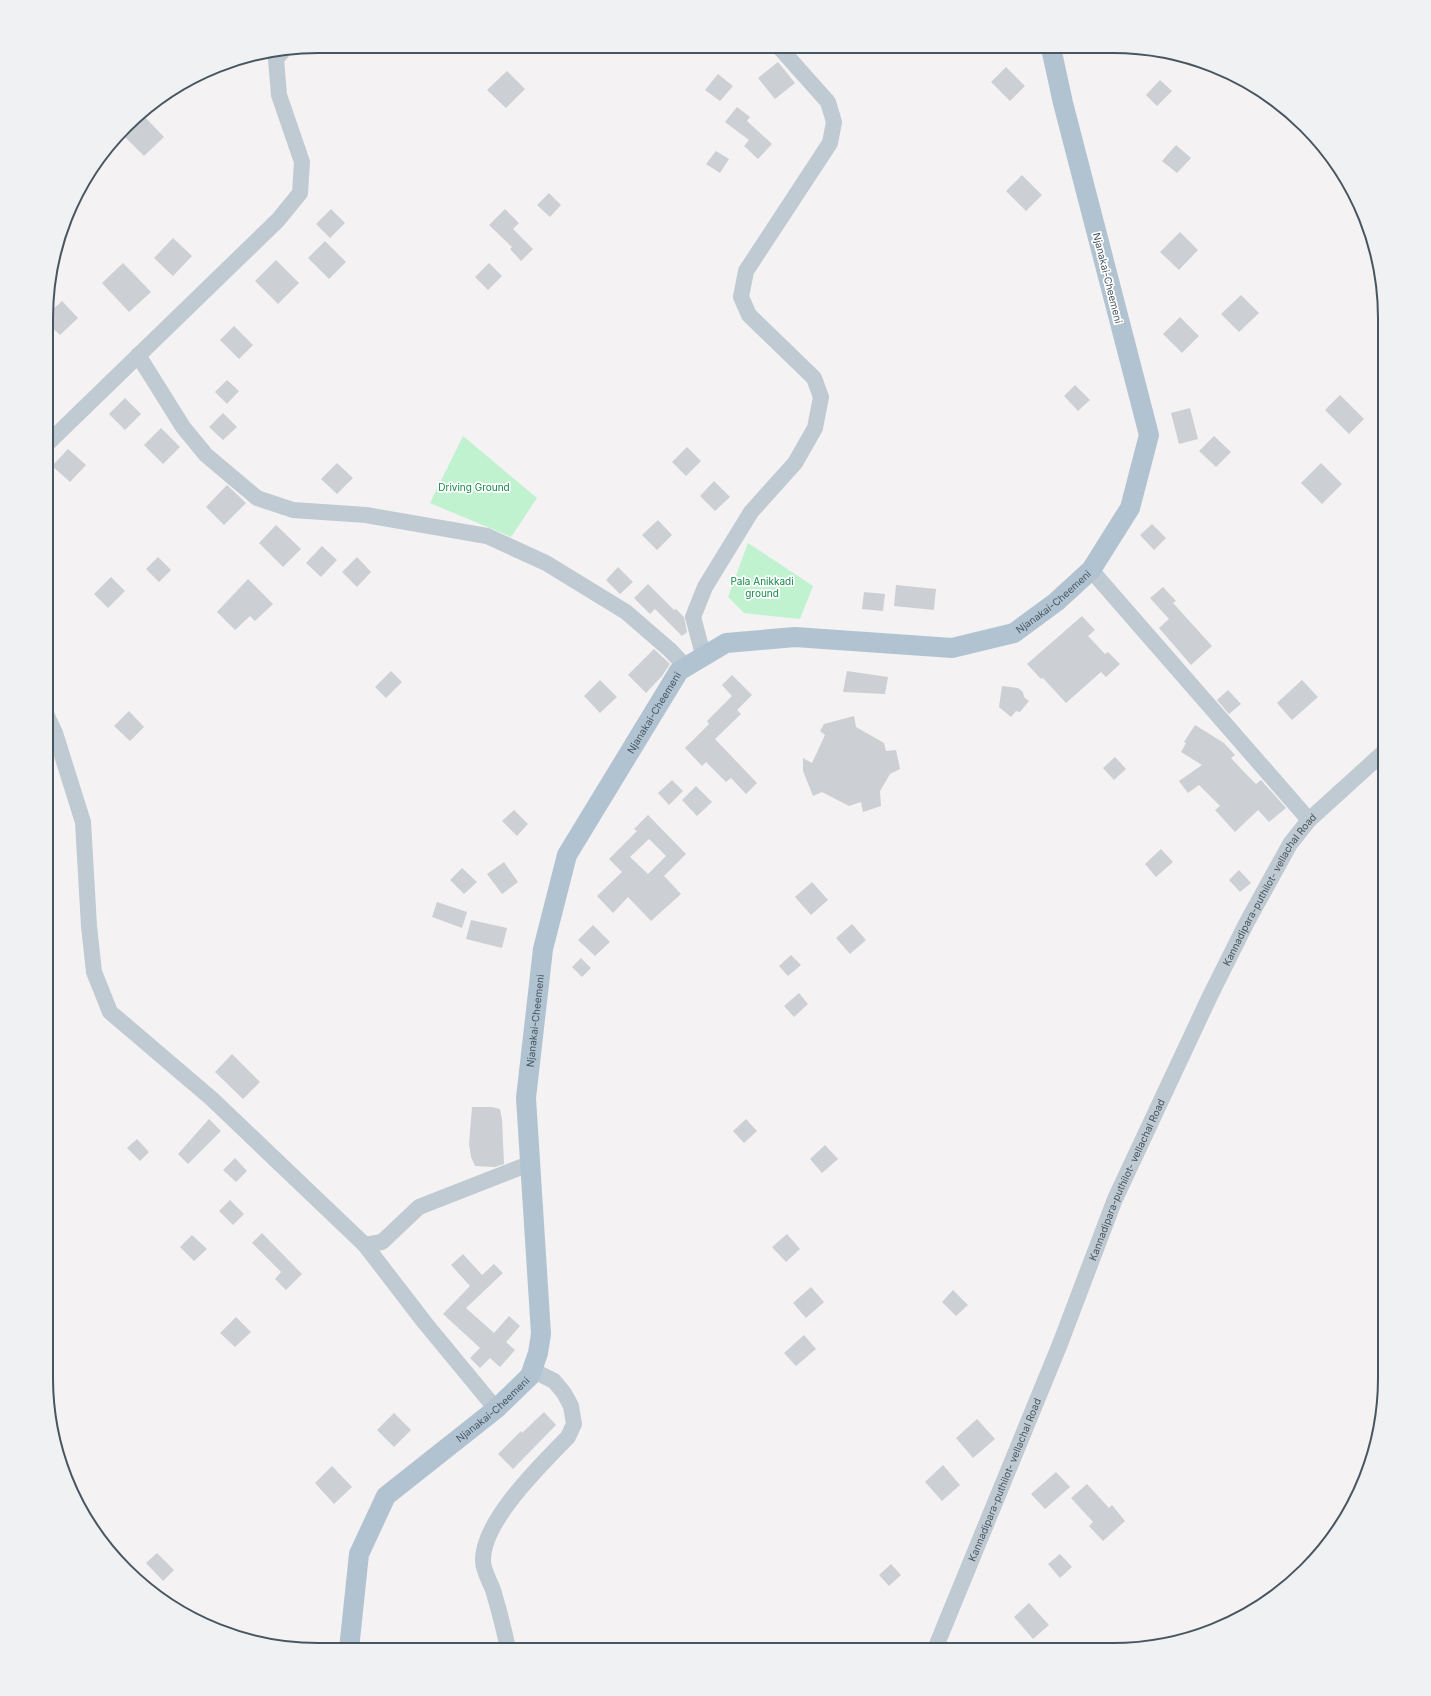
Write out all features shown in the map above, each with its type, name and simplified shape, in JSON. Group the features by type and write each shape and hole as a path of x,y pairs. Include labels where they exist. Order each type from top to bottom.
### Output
{"main road":[{"name":"Njanakai-Cheemeni","path":"351,1643 358,1554 386,1496 496,1409 530,1376 538,1353 541,1334 526,1098 542,957 567,855 679,671 686,666 704,658 726,643 795,637 952,648 1014,633 1056,602 1091,570 1130,508 1149,435 1063,103 1052,53"}],"street":[{"path":"704,658 693,617 705,587 751,512 796,463 815,428 821,397 814,378 749,315 741,297 746,271 830,143 834,122 828,102 784,53"},
{"path":"53,438 278,220 300,193 302,162 279,95 276,59 279,56"},
{"path":"138,355 183,428 201,449 257,498 293,510 366,515 487,536 546,563 626,612 686,666"},
{"path":"1091,570 1309,820"},
{"path":"53,729 84,822 94,972 110,1012 212,1099 330,1209 365,1245 425,1323 496,1409"},
{"name":"Kannadipara-puthilot- vellachal Road","path":"937,1643 1060,1344 1115,1199 1210,996 1247,922 1290,844 1309,820 1378,757"},
{"path":"365,1245 382,1242 419,1207 529,1164"},
{"path":"507,1643 503,1622 483,1561 486,1546 491,1530 500,1513 568,1437 574,1424 571,1406 564,1393 554,1381 532,1370"}],"green space":[{"name":"Driving Ground","path":"463,436 537,498 511,537 430,503"},
{"name":"Pala Anikkadi ground","path":"748,543 813,586 800,619 744,613 728,597"}],"building":[{"path":"778,62 795,83 775,99 758,78"},
{"path":"1006,67 1025,86 1010,101 991,82"},
{"path":"507,71 525,89 506,108 487,90"},
{"path":"718,74 733,86 720,101 705,90"},
{"path":"1160,80 1172,91 1157,106 1146,95"},
{"path":"737,107 750,117 747,121 772,144 758,159 744,146 749,140 725,122"},
{"path":"145,117 164,137 144,156 125,137"},
{"path":"1176,145 1191,158 1177,173 1162,161"},
{"path":"716,151 729,159 720,173 706,164"},
{"path":"1022,175 1042,195 1026,211 1006,191"},
{"path":"549,193 561,205 550,217 537,205"},
{"path":"331,209 345,223 330,238 316,224"},
{"path":"505,209 519,223 513,229 533,249 521,261 510,249 512,247 489,225"},
{"path":"1180,232 1198,250 1179,270 1160,252"},
{"path":"173,238 192,256 173,276 154,258"},
{"path":"325,241 346,262 329,279 308,258"},
{"path":"276,260 299,283 278,304 255,281"},
{"path":"123,263 151,292 129,312 102,283"},
{"path":"489,263 502,276 488,290 475,277"},
{"path":"1241,295 1259,313 1239,332 1221,314"},
{"path":"62,301 78,318 60,335 53,329 54,309"},
{"path":"1180,317 1199,336 1182,353 1163,334"},
{"path":"234,326 253,345 239,359 220,340"},
{"path":"227,380 239,391 227,404 215,392"},
{"path":"1075,385 1090,400 1078,411 1064,396"},
{"path":"1340,395 1364,419 1349,434 1325,410"},
{"path":"125,398 141,414 125,430 109,414"},
{"path":"1190,408 1198,439 1179,444 1171,413"},
{"path":"223,413 237,427 223,440 209,427"},
{"path":"161,428 180,447 163,464 144,445"},
{"path":"1214,436 1231,452 1216,467 1199,451"},
{"path":"687,447 701,461 686,476 672,462"},
{"path":"68,449 86,465 70,482 53,467 53,465"},
{"path":"337,463 353,478 337,494 321,479"},
{"path":"1321,463 1342,484 1322,504 1301,483"},
{"path":"714,481 730,497 715,511 700,496"},
{"path":"227,485 246,503 224,525 206,507"},
{"path":"658,520 672,535 657,550 642,535"},
{"path":"1152,524 1166,538 1154,550 1140,535"},
{"path":"276,525 301,549 283,567 259,543"},
{"path":"322,546 337,560 321,577 306,563"},
{"path":"158,557 171,570 159,582 146,569"},
{"path":"357,557 371,572 357,587 342,572"},
{"path":"618,567 633,582 620,594 606,580"},
{"path":"111,577 125,591 108,608 94,594"},
{"path":"248,579 273,604 255,621 250,616 235,630 217,612"},
{"path":"648,584 674,610 676,609 684,617 687,632 682,636 655,609 650,614 634,598"},
{"path":"896,585 936,589 934,610 894,606"},
{"path":"1163,587 1176,601 1173,603 1212,646 1191,665 1159,628 1169,619 1150,598"},
{"path":"864,592 885,594 883,611 862,609"},
{"path":"1082,616 1095,630 1088,636 1105,654 1108,652 1120,664 1106,677 1101,672 1066,703 1043,678 1041,679 1027,664"},
{"path":"654,649 670,664 662,676 646,693 628,675"},
{"path":"391,671 402,682 386,698 375,687"},
{"path":"847,671 888,677 885,694 843,692"},
{"path":"732,675 752,695 737,710 741,714 715,739 757,783 746,794 731,778 726,782 706,762 702,766 685,748 709,724 707,721 732,696 722,685"},
{"path":"600,680 617,697 600,713 584,696"},
{"path":"1302,680 1318,697 1292,720 1277,703"},
{"path":"1002,686 1018,688 1023,692 1024,697 1029,701 1020,712 1016,711 1011,717 999,707"},
{"path":"1228,690 1241,704 1229,714 1217,700"},
{"path":"129,711 144,727 130,741 114,726"},
{"path":"854,716 856,727 884,743 886,751 896,750 900,769 890,774 880,791 881,806 863,812 861,802 849,806 822,792 813,796 803,771 803,758 812,763 825,735 820,731 824,724"},
{"path":"1195,725 1224,743 1235,755 1231,758 1244,772 1256,784 1261,780 1286,808 1269,822 1258,810 1235,832 1215,810 1220,806 1199,785 1188,793 1179,781 1202,765 1181,752 1186,743 1184,742"},
{"path":"1115,757 1126,769 1114,780 1103,768"},
{"path":"672,780 683,791 669,805 658,793"},
{"path":"696,786 712,802 697,816 682,800"},
{"path":"514,810 528,824 517,836 502,821"},
{"path":"648,815 686,854 664,876 681,894 651,921 628,897 613,913 597,896 622,872 609,859 637,831 634,829","holes":["649,839 666,856 648,874 630,857"]},
{"path":"1161,849 1173,862 1156,877 1145,864"},
{"path":"504,862 518,882 502,894 487,874"},
{"path":"462,868 477,882 464,894 450,880"},
{"path":"1239,870 1251,883 1240,892 1229,880"},
{"path":"812,882 828,900 811,915 795,897"},
{"path":"437,902 467,912 462,928 432,917"},
{"path":"471,920 507,928 502,948 466,939"},
{"path":"852,924 866,940 850,954 836,938"},
{"path":"593,925 610,942 595,956 578,940"},
{"path":"791,955 801,965 788,976 779,966"},
{"path":"581,958 591,968 582,977 572,967"},
{"path":"799,993 808,1004 794,1017 784,1006"},
{"path":"232,1054 260,1082 243,1099 215,1072"},
{"path":"472,1107 492,1107 500,1109 502,1119 504,1164 495,1167 475,1166 471,1157 469,1144"},
{"path":"209,1119 221,1131 188,1164 178,1154"},
{"path":"746,1119 757,1131 744,1143 733,1131"},
{"path":"137,1139 149,1152 140,1161 127,1148"},
{"path":"825,1145 838,1159 822,1173 810,1159"},
{"path":"235,1158 247,1171 236,1182 223,1170"},
{"path":"230,1200 244,1214 233,1225 219,1211"},
{"path":"262,1233 302,1274 286,1290 275,1279 281,1272 252,1243"},
{"path":"787,1234 800,1249 786,1262 772,1247"},
{"path":"192,1235 207,1249 194,1261 180,1247"},
{"path":"463,1254 482,1275 494,1264 503,1273 466,1308 494,1333 509,1316 520,1326 506,1342 515,1350 500,1367 490,1358 480,1368 470,1358 480,1348 443,1314 470,1286 451,1265"},
{"path":"811,1287 824,1302 806,1318 793,1303"},
{"path":"953,1290 968,1305 956,1316 942,1302"},
{"path":"236,1317 251,1332 235,1347 220,1333"},
{"path":"804,1335 816,1349 796,1366 784,1353"},
{"path":"544,1412 556,1425 513,1469 498,1454 521,1431 522,1433"},
{"path":"394,1413 411,1430 394,1447 377,1430"},
{"path":"977,1419 995,1439 973,1458 956,1438"},
{"path":"943,1465 960,1485 942,1501 925,1482"},
{"path":"332,1466 352,1487 334,1504 315,1483"},
{"path":"1056,1472 1070,1487 1045,1509 1031,1494"},
{"path":"1087,1484 1109,1508 1112,1505 1125,1521 1103,1541 1089,1526 1093,1522 1071,1498"},
{"path":"157,1553 174,1570 163,1581 146,1563"},
{"path":"1060,1554 1072,1567 1060,1578 1048,1564"},
{"path":"891,1564 901,1575 889,1586 879,1575"},
{"path":"1029,1603 1049,1625 1033,1639 1014,1617"}]}
